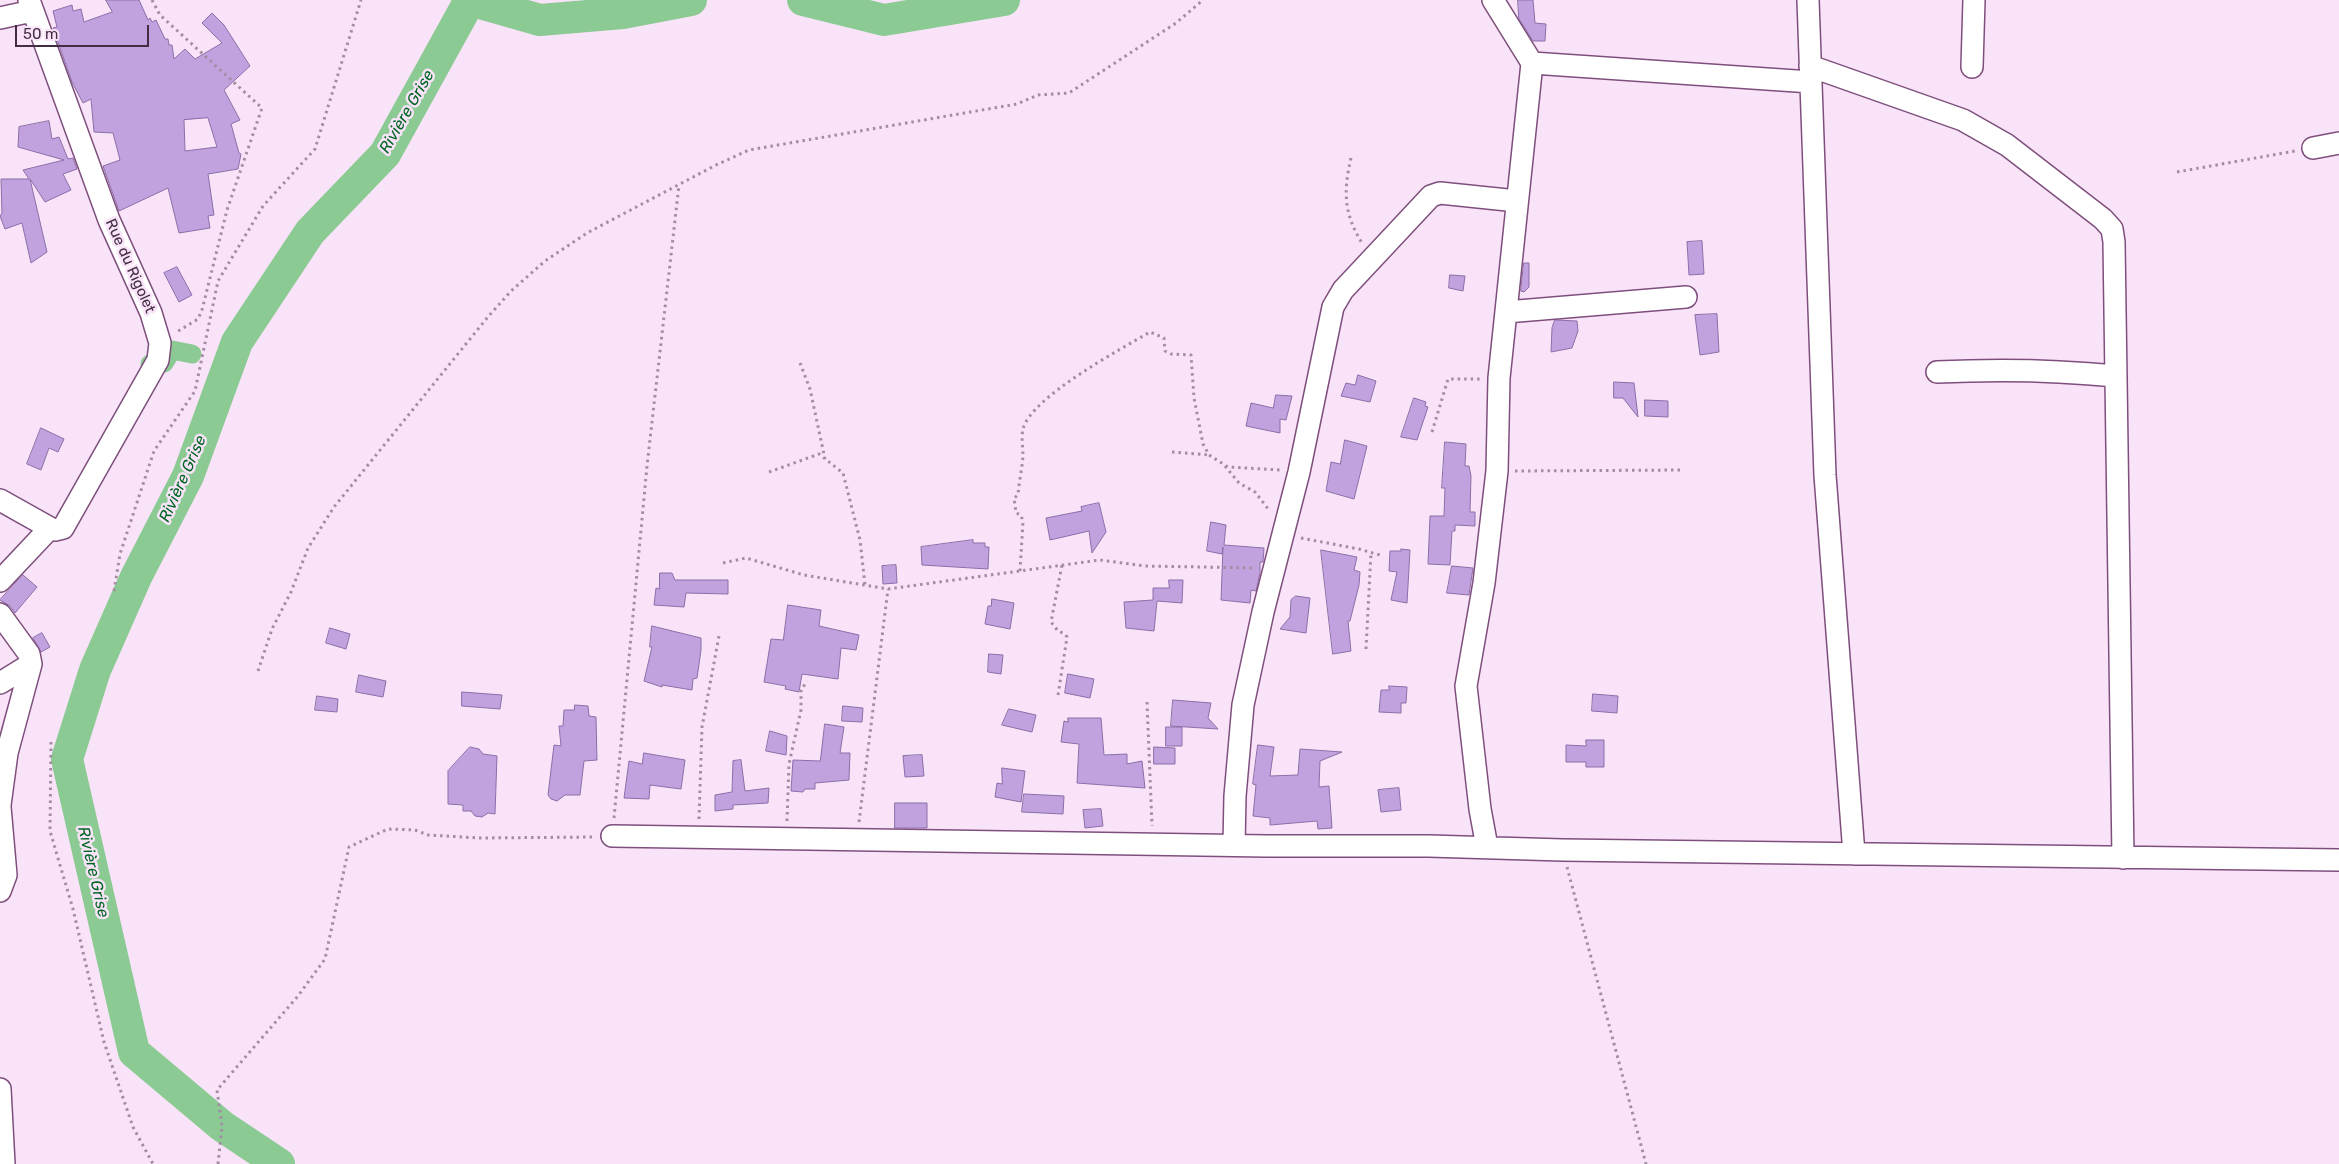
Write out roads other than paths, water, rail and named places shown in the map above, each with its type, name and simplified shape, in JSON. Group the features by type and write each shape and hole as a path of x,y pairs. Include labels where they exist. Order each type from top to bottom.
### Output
{"street":[{"path":"1487,847 1480,809 1466,686 1484,582 1497,471 1499,378 1532,63 1493,0"},
{"path":"1808,0 1825,475 1854,854"},
{"path":"1972,67 1974,0"},
{"path":"0,18 30,6"},
{"name":"Rue du Rigolet","path":"30,6 109,220 151,313 160,343 158,360 59,525"},
{"path":"1532,63 1810,74 1963,120 2007,145 2103,219 2112,229 2114,242 2123,858"},
{"path":"2313,148 2339,143"},
{"path":"1234,845 1235,796 1244,705 1274,571 1299,472 1333,307 1343,290 1431,196 1440,193 1517,201"},
{"path":"1506,312 1686,297"},
{"path":"1937,372 1993,369 2052,370 2116,376"},
{"path":"0,500 59,525 0,581"},
{"path":"0,614 29,654 31,664 7,753 0,806 6,874 0,891"},
{"path":"0,683 31,664"},
{"path":"612,836 2339,860"},
{"path":"0,1088 4,1164"}],"waterway":[{"name":"Rivière Grise","path":"279,1164 222,1126 134,1052 67,759 95,670 136,577 188,476 237,342 310,232 385,154 470,0 540,20 623,13 691,0"},
{"name":"Rivière Grise","path":"803,0 884,20 1004,0"},
{"path":"150,364 164,363 172,350 192,354"}]}
